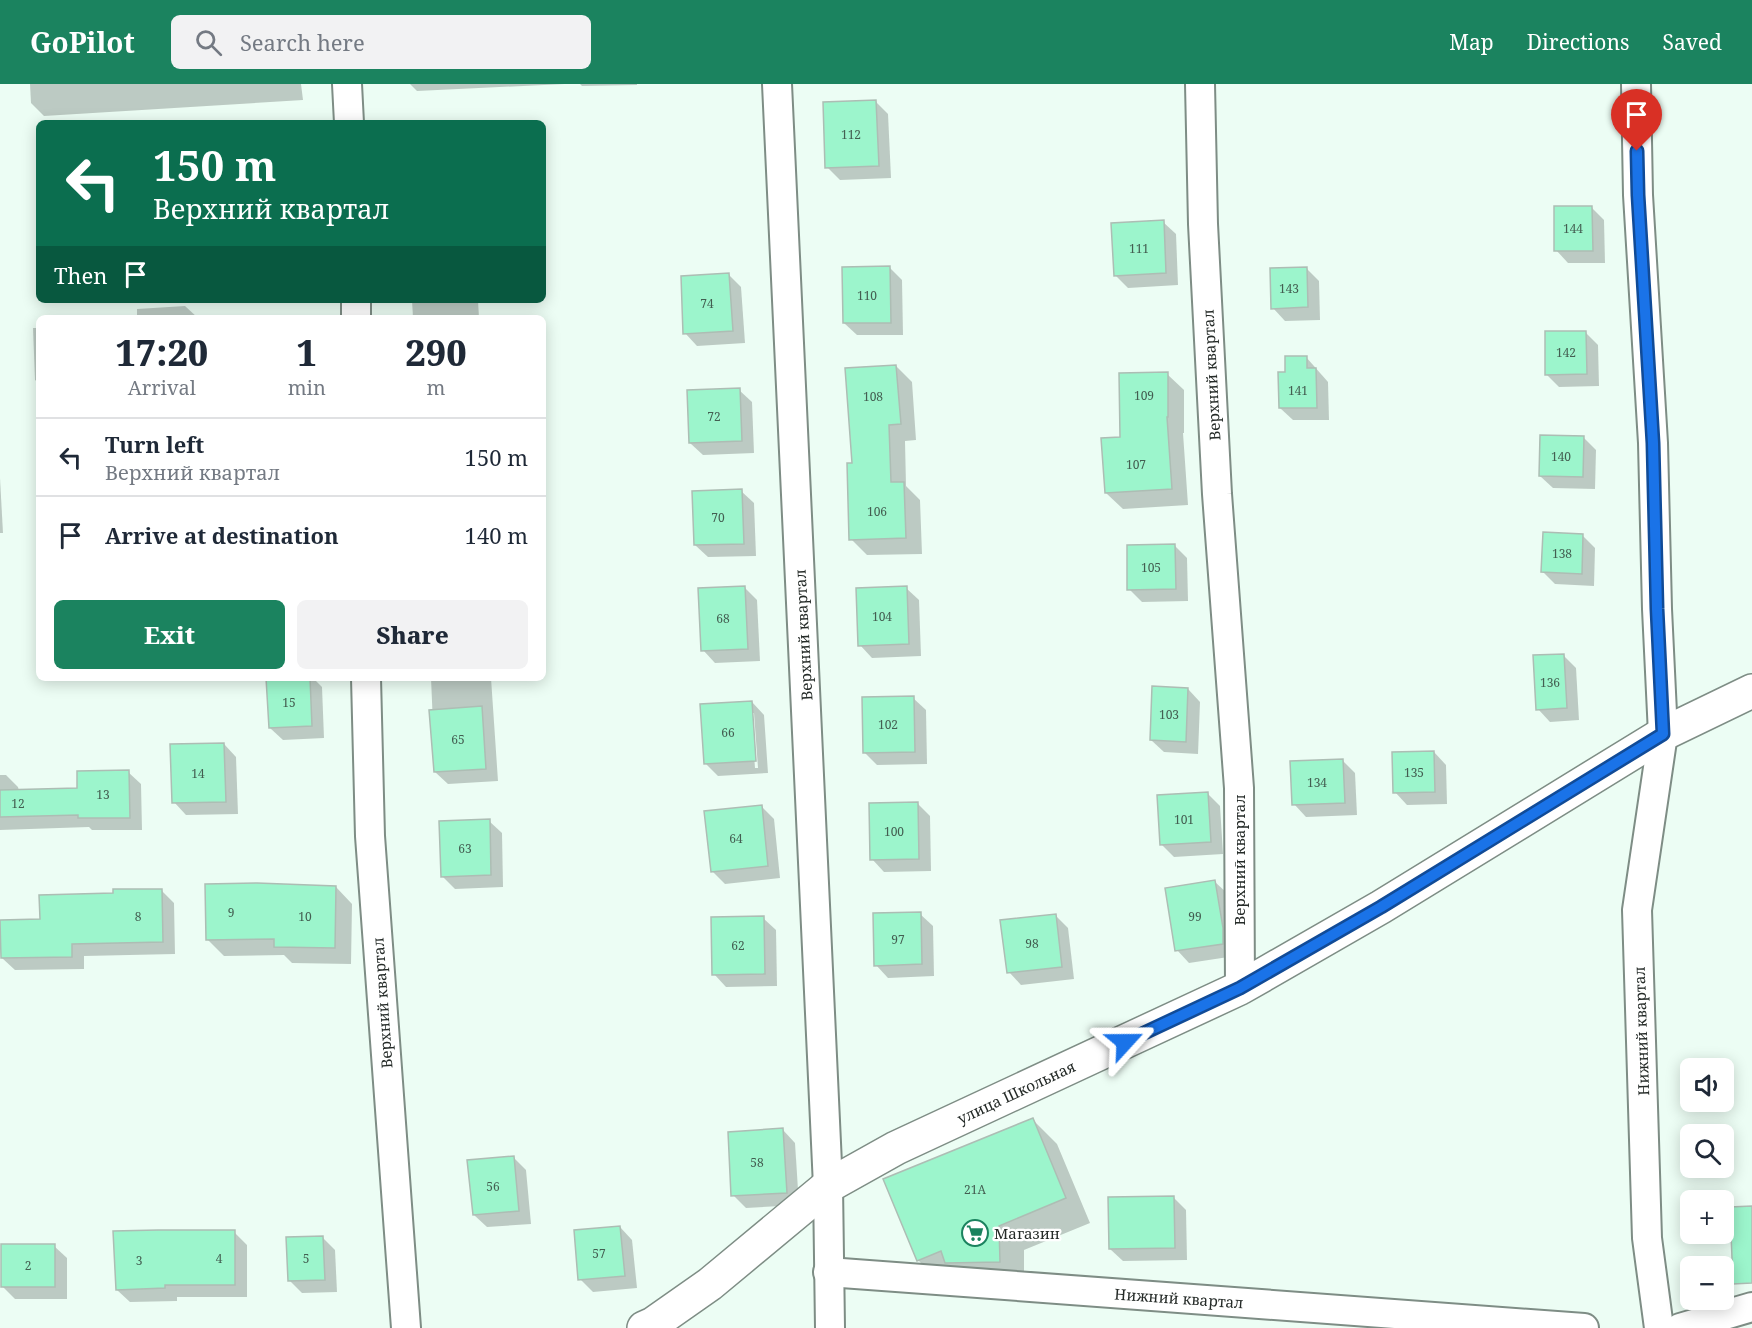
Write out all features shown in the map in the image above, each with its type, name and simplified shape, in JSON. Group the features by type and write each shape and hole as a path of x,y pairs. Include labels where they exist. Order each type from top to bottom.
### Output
{"street":[{"path":"347,84 349,120"},
{"name":"Верхний квартал","path":"777,84 828,1186 828,1272"},
{"name":"Верхний квартал","path":"1200,84 1203,224 1217,483 1239,788 1240,988"},
{"path":"1636,84 1638,195 1653,443 1663,734"},
{"name":"Верхний квартал","path":"366,681 369,836 406,1328"},
{"name":"улица Школьная","path":"644,1328 710,1284 828,1186 896,1148 1240,988 1381,907 1663,734 1752,691"},
{"name":"Нижний квартал","path":"1659,1328 1647,1238 1637,910 1663,734"},
{"path":"828,1272 830,1328"},
{"name":"Нижний квартал","path":"828,1272 1584,1328"},
{"path":"1680,1328 1752,1307"}],"building":[{"path":"876,100 879,166 825,168 823,102"},
{"path":"1554,206 1592,206 1593,251 1554,251"},
{"path":"1164,220 1166,273 1114,276 1111,223"},
{"path":"890,266 891,323 843,323 842,267"},
{"path":"1307,267 1308,307 1271,309 1270,268"},
{"path":"729,273 733,331 683,334 681,276"},
{"path":"1545,331 1586,331 1587,374 1545,375"},
{"path":"1285,356 1307,356 1307,368 1316,368 1317,408 1279,408 1278,372 1285,372"},
{"path":"896,365 901,424 889,425 891,482 904,482 906,538 849,540 847,463 852,463 845,368"},
{"path":"1168,372 1167,417 1172,489 1105,493 1101,438 1120,437 1119,373"},
{"path":"740,388 742,441 689,443 687,390"},
{"path":"1540,435 1584,436 1583,477 1539,476"},
{"path":"742,489 744,544 694,545 692,491"},
{"path":"1543,532 1583,534 1582,574 1541,572"},
{"path":"1175,544 1176,589 1127,590 1127,545"},
{"path":"745,586 748,649 701,651 698,588"},
{"path":"907,586 909,644 858,646 856,588"},
{"path":"1564,654 1567,708 1536,710 1533,655"},
{"path":"266,681 310,681 312,726 269,728"},
{"path":"1152,686 1188,688 1186,742 1150,740"},
{"path":"914,696 915,752 863,753 862,697"},
{"path":"752,701 756,761 704,764 700,704"},
{"path":"482,706 486,769 434,772 429,710"},
{"path":"224,743 226,802 172,803 170,744"},
{"path":"1434,751 1435,792 1393,793 1392,752"},
{"path":"1343,759 1345,803 1292,805 1290,761"},
{"path":"129,770 130,818 78,818 78,815 0,817 0,790 77,788 77,771"},
{"path":"1208,792 1211,842 1160,845 1157,795"},
{"path":"918,802 919,859 870,860 869,803"},
{"path":"762,805 768,866 711,872 704,811"},
{"path":"490,819 491,875 441,877 439,821"},
{"path":"1215,880 1223,928 1223,944 1175,951 1165,888"},
{"path":"205,884 336,886 335,948 274,947 274,939 206,940"},
{"path":"113,889 162,889 163,942 72,944 72,957 1,958 0,920 40,919 39,895 113,893"},
{"path":"921,912 922,964 874,966 873,913"},
{"path":"1056,914 1062,967 1007,973 1000,920"},
{"path":"764,916 765,974 712,975 711,917"},
{"path":"1033,1118 1066,1198 999,1226 1000,1262 945,1263 941,1251 917,1261 883,1179"},
{"path":"783,1128 787,1193 731,1196 728,1132"},
{"path":"514,1156 519,1211 473,1215 467,1160"},
{"path":"1174,1196 1175,1248 1109,1249 1108,1197"},
{"path":"1752,1206 1752,1283 1734,1284 1731,1244 1734,1244 1734,1207"},
{"path":"620,1226 625,1276 578,1280 574,1230"},
{"path":"235,1230 235,1285 165,1285 165,1288 116,1290 113,1231"},
{"path":"323,1236 325,1280 288,1281 286,1237"},
{"path":"1,1244 55,1244 55,1287 1,1287"}],"place":[{"name":"Магазин","path":"975,1233"}],"route":[{"path":"1125,1042 1240,988 1381,907 1663,734 1653,443 1637,151"}]}
